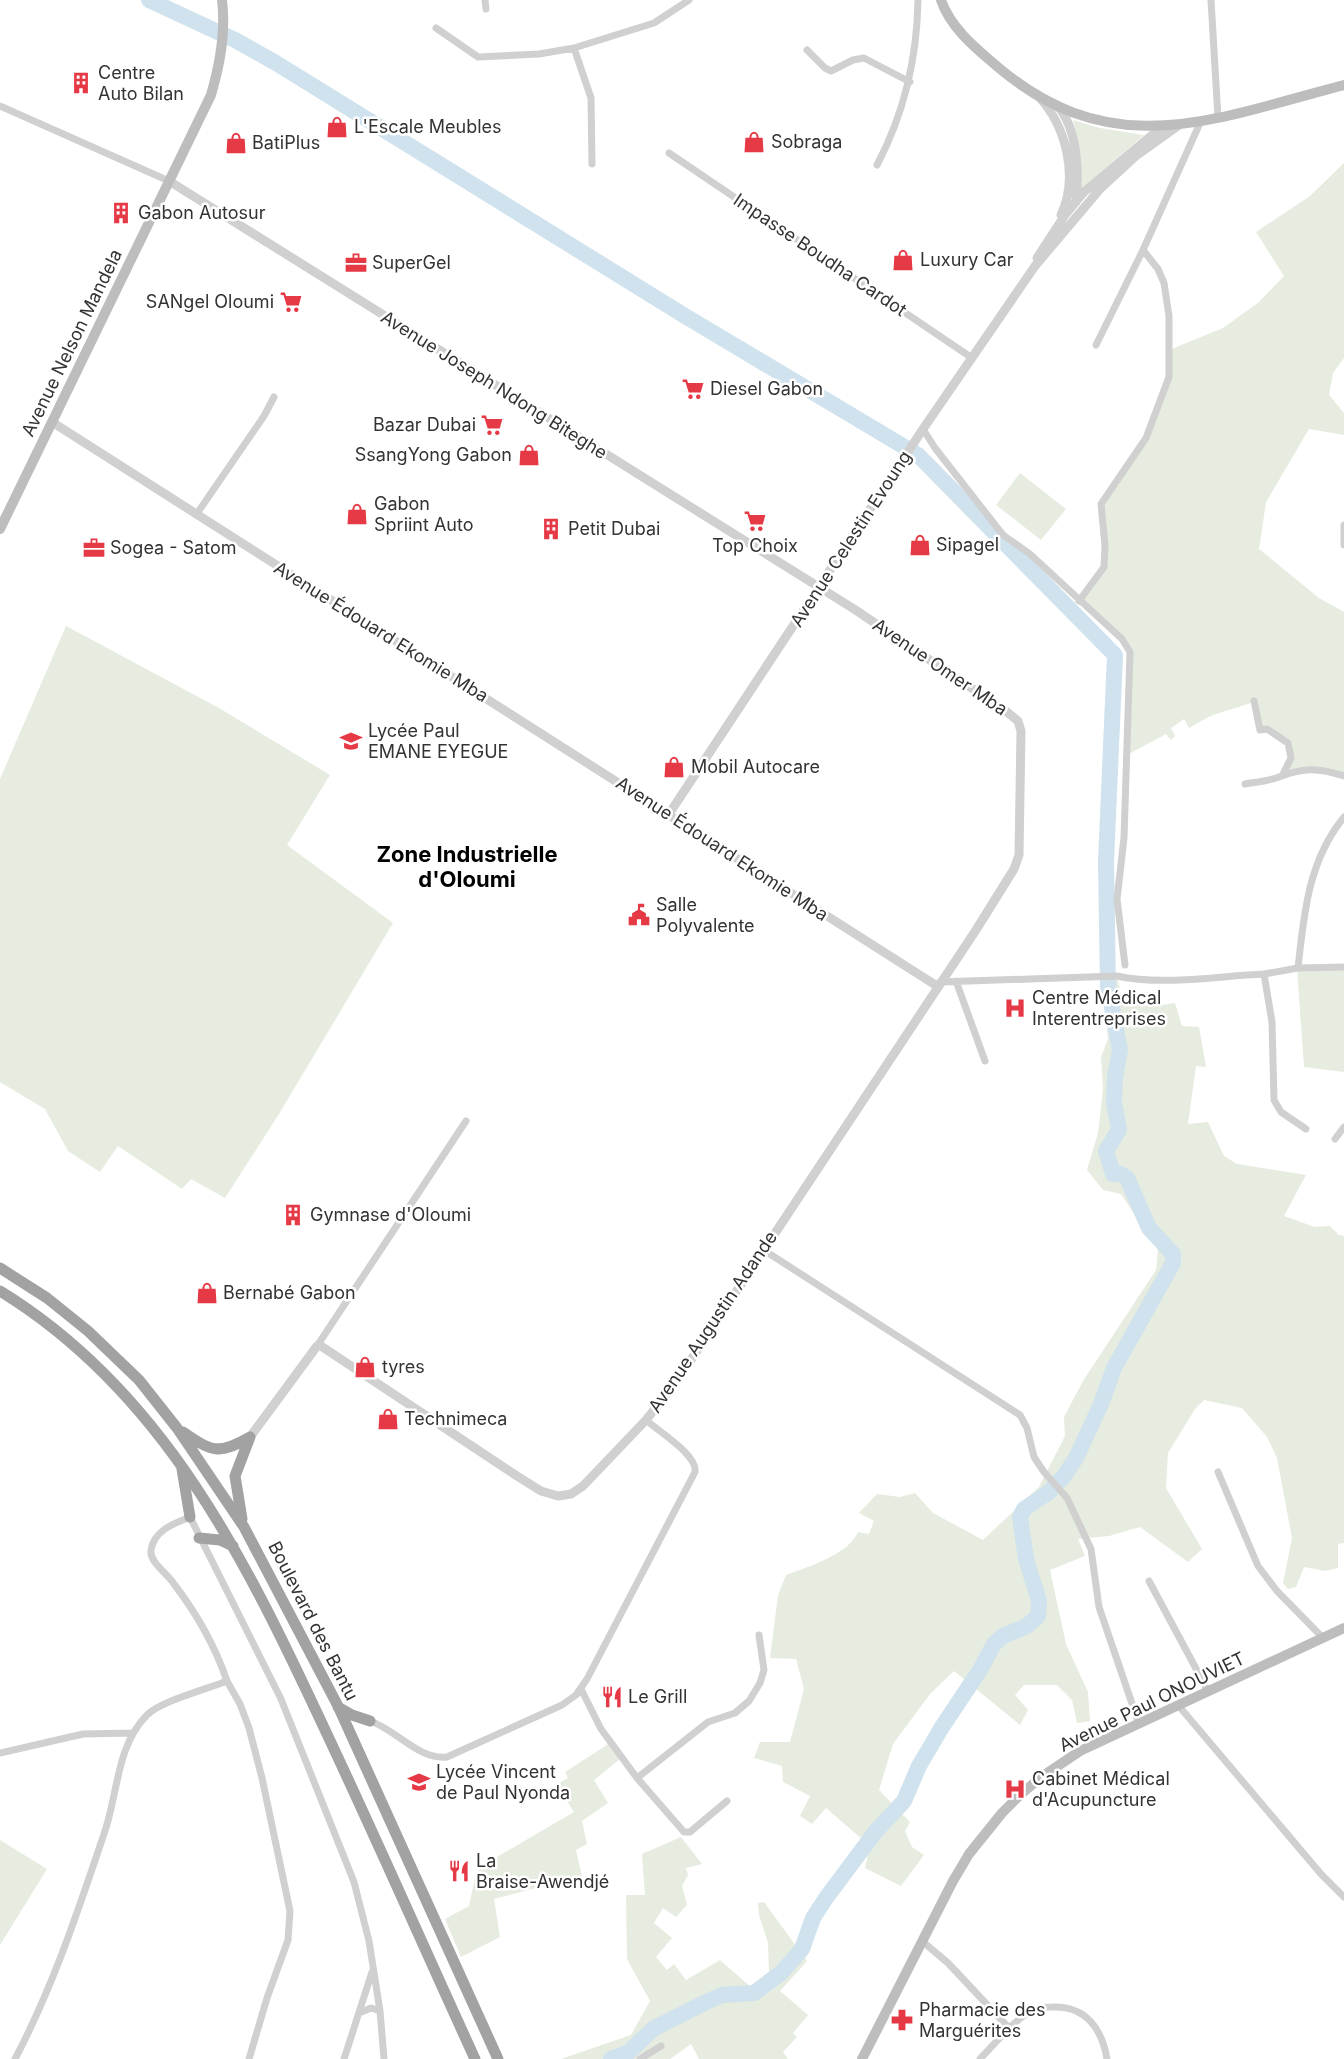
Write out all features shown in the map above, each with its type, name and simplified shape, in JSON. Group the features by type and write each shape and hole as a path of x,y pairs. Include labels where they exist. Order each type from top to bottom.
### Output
{"highway":[{"name":"Boulevard des Bantu","path":"0,1268 46,1298 102,1344 139,1380 177,1428 244,1527 338,1706 498,2058"},
{"name":"Boulevard des Bantu","path":"0,1291 34,1314 103,1371 143,1415 181,1465 233,1546 288,1651 362,1808 474,2059"},
{"path":"177,1428 207,1448 218,1450 226,1449 250,1437"},
{"path":"244,1527 236,1476 250,1437"},
{"path":"181,1465 190,1517"},
{"path":"200,1538 220,1540 233,1546"},
{"path":"338,1706 352,1715 370,1721"},
{"path":"352,1739 358,1727 370,1721"}],"main road":[{"name":"Avenue Nelson Mandela","path":"0,530 211,95 221,53 224,17 222,0"},
{"path":"941,0 951,20 976,48 1014,81 1039,97 1100,122 1144,127 1200,123 1344,85"},
{"name":"Avenue Paul ONOUVIET","path":"862,2059 969,1854 1002,1813 1040,1778 1061,1763 1178,1705 1323,1638 1342,1632"}],"street":[{"path":"485,0 486,9"},
{"path":"436,28 478,57 520,56 574,48 654,23 689,0"},
{"path":"877,165 895,127 910,82 915,54 918,0"},
{"path":"1211,0 1218,118"},
{"path":"574,48 590,98 592,164"},
{"path":"807,50 824,68 831,71 853,60 864,58 910,82"},
{"path":"1039,97 1061,128 1067,160 1068,192 1053,233"},
{"path":"1057,105 1066,118 1076,164 1076,200 1071,222"},
{"path":"0,106 169,181"},
{"path":"1096,345 1143,250 1200,123"},
{"path":"1035,266 1071,222 1119,171 1153,143 1179,125"},
{"path":"1035,266 1038,256 1076,200 1096,180 1163,126"},
{"name":"Impasse Boudha Cardot","path":"669,153 972,358"},
{"name":"Avenue Joseph Ndong Biteghe","path":"169,181 819,588"},
{"path":"1079,601 1104,567 1106,546 1101,504 1146,438 1169,377 1169,316 1164,283 1154,263 1143,250"},
{"name":"Avenue Celestin Evoung","path":"669,814 923,429 1035,266"},
{"path":"196,515 264,416 274,397"},
{"name":"Avenue Édouard Ekomie Mba","path":"52,422 938,984"},
{"path":"923,429 934,448 1003,535 1030,554 1122,639 1130,652 1124,838 1117,899 1125,965"},
{"path":"1344,525 1344,545"},
{"name":"Avenue Omer Mba","path":"819,588 972,688 1018,721 1022,746 1019,855 1014,870 938,984"},
{"path":"1254,702 1260,730 1267,728 1288,743 1291,758 1283,774"},
{"path":"1244,784 1300,769 1317,769 1344,776"},
{"path":"1298,968 1305,901 1330,837 1344,817"},
{"path":"938,984 956,981 1101,976 1165,980 1264,974 1298,968 1344,967"},
{"path":"1264,974 1272,1022 1274,1100 1281,1112 1306,1129"},
{"path":"956,981 986,1061"},
{"name":"Avenue Augustin Adande","path":"317,1346 325,1347 441,1427 541,1491 566,1496 577,1491 646,1420 674,1384 938,984"},
{"path":"250,1437 317,1346 466,1121"},
{"path":"1335,1139 1344,1127"},
{"path":"762,1249 1020,1415 1027,1428 1034,1457 1044,1472 1068,1498 1091,1548 1099,1608 1139,1724"},
{"path":"370,1721 392,1731 427,1755 447,1758 562,1705 581,1688 696,1472 696,1467 691,1457 646,1420"},
{"path":"1218,1472 1258,1566 1277,1592 1323,1638"},
{"path":"249,2059 267,1998 288,1940 290,1911 260,1770 249,1728 240,1704 227,1681 218,1656 202,1625 174,1582 151,1556 151,1549 158,1535 169,1526 190,1517 266,1668 298,1737 358,1894 374,1967 384,2059"},
{"path":"1149,1581 1208,1691"},
{"path":"637,1778 708,1722 735,1713 748,1701 760,1683 764,1670 759,1635"},
{"path":"15,2059 43,2001 70,1935 106,1831 132,1733 156,1708 227,1681"},
{"path":"581,1688 601,1729 637,1778 687,1833 712,1816 727,1801"},
{"path":"1178,1705 1321,1874 1344,1897"},
{"path":"0,1753 83,1734 132,1733"},
{"path":"922,1941 948,1963 1010,2030"},
{"path":"344,2059 374,1967"},
{"path":"358,2013 371,2008 380,2011"},
{"path":"980,2059 1034,2010 1070,2008 1085,2016 1094,2024 1104,2044 1107,2059"},
{"path":"640,2059 661,2046"}],"shaded area":[{"path":"1073,120 1100,128 1144,135 1081,189 1077,138"},
{"path":"1344,163 1344,358 1333,373 1329,395 1344,413 1344,435 1309,429 1266,502 1259,549 1319,598 1344,612 1344,776 1317,769 1283,774 1290,751 1281,736 1260,730 1254,702 1210,716 1189,728 1184,719 1171,728 1175,736 1171,740 1166,734 1125,756 1130,652 1122,639 1079,601 1104,567 1101,504 1146,438 1169,377 1169,350 1223,328 1259,302 1284,276 1256,232 1310,196"},
{"path":"1020,473 1066,509 1041,540 996,505"},
{"path":"66,626 219,708 330,775 287,845 393,923 279,1114 225,1198 191,1179 182,1189 118,1146 100,1172 68,1151 45,1109 0,1082 0,779"},
{"path":"1344,967 1344,1072 1304,1067 1297,968"},
{"path":"1118,980 1122,999 1156,1006 1175,1003 1182,1026 1199,1027 1206,1067 1196,1066 1188,1124 1208,1122 1224,1156 1237,1164 1306,1175 1284,1216 1315,1227 1330,1226 1339,1235 1344,1236 1344,1543 1338,1544 1338,1568 1325,1571 1304,1567 1296,1587 1288,1589 1283,1583 1292,1538 1277,1458 1267,1437 1242,1408 1204,1400 1195,1409 1168,1453 1166,1488 1202,1549 1188,1562 1140,1527 1109,1536 1078,1539 1085,1556 1050,1570 1066,1644 1088,1692 1090,1721 1077,1723 1072,1700 1057,1685 1024,1685 1015,1695 1028,1710 1020,1725 954,1671 930,1694 893,1744 879,1790 910,1822 905,1831 912,1847 924,1855 901,1886 865,1868 870,1846 826,1808 812,1824 800,1816 810,1796 783,1782 782,1766 754,1758 760,1742 790,1742 804,1689 796,1659 770,1658 778,1595 786,1575 827,1559 846,1547 858,1532 869,1534 874,1521 859,1513 877,1494 900,1497 915,1493 933,1513 983,1540 1039,1487 1065,1436 1064,1417 1083,1381 1156,1270 1158,1250 1121,1194 1103,1190 1087,1170 1098,1133 1103,1089 1101,1057 1108,1039 1102,981"},
{"path":"610,1743 620,1759 594,1780 608,1803 582,1821 587,1844 576,1850 582,1876 494,1899 500,1937 461,1957 445,1919 469,1906 475,1878 483,1865 574,1812 556,1785 568,1778 565,1772"},
{"path":"681,1837 702,1864 686,1868 688,1875 682,1886 687,1905 676,1917 663,1908 654,1923 672,1938 656,1957 667,1970 674,1964 686,1980 720,1960 752,1988 769,1972 768,1943 759,1915 758,1903 764,1902 807,1961 780,1991 808,2015 793,2033 797,2037 783,2052 788,2059 699,2059 691,2044 670,2059 561,2059 631,2035 650,2001 627,1959 626,1895 645,1895 642,1854"},
{"path":"0,1840 47,1869 0,1945"}],"waterway":[{"path":"149,0 235,40 276,63 685,316 918,455 1115,655 1106,861 1108,986 1120,1050 1115,1077 1114,1102 1119,1130 1106,1151 1113,1174 1120,1174 1127,1178 1149,1228 1173,1254 1173,1263 1114,1368 1101,1404 1076,1458 1064,1476 1049,1492 1024,1509 1020,1517 1026,1559 1039,1601 1038,1616 1027,1626 1003,1636 994,1644 980,1670 942,1727 919,1766 904,1801 876,1831 826,1898 813,1918 802,1949 781,1973 754,1993 722,1995 704,2003 653,2029 629,2052 611,2059"}],"place":[{"name":"Centre Auto Bilan","path":"81,83"},
{"name":"L'Escale Meubles","path":"337,127"},
{"name":"Sobraga","path":"754,142"},
{"name":"BatiPlus","path":"236,143"},
{"name":"Gabon Autosur","path":"121,213"},
{"name":"Luxury Car","path":"903,260"},
{"name":"SuperGel","path":"356,263"},
{"name":"SANgel Oloumi","path":"291,302"},
{"name":"Diesel Gabon","path":"693,389"},
{"name":"Bazar Dubai","path":"492,425"},
{"name":"SsangYong Gabon","path":"529,455"},
{"name":"Gabon Spriint Auto","path":"357,514"},
{"name":"Top Choix","path":"755,521"},
{"name":"Petit Dubai","path":"551,529"},
{"name":"Sipagel","path":"920,545"},
{"name":"Sogea - Satom","path":"94,548"},
{"name":"Lycée Paul EMANE EYEGUE","path":"351,741"},
{"name":"Mobil Autocare","path":"674,767"},
{"name":"Salle Polyvalente","path":"639,915"},
{"name":"Centre Médical Interentreprises","path":"1015,1008"},
{"name":"Gymnase d'Oloumi","path":"293,1215"},
{"name":"Bernabé Gabon","path":"207,1293"},
{"name":"tyres","path":"365,1367"},
{"name":"Technimeca","path":"388,1419"},
{"name":"Le Grill","path":"612,1697"},
{"name":"Lycée Vincent de Paul Nyonda","path":"419,1782"},
{"name":"Cabinet Médical d'Acupuncture","path":"1015,1789"},
{"name":"La Braise-Awendjé","path":"459,1871"},
{"name":"Pharmacie des Marguérites","path":"902,2020"}],"district":[{"name":"Zone Industrielle d'Oloumi","path":"467,866"}]}
